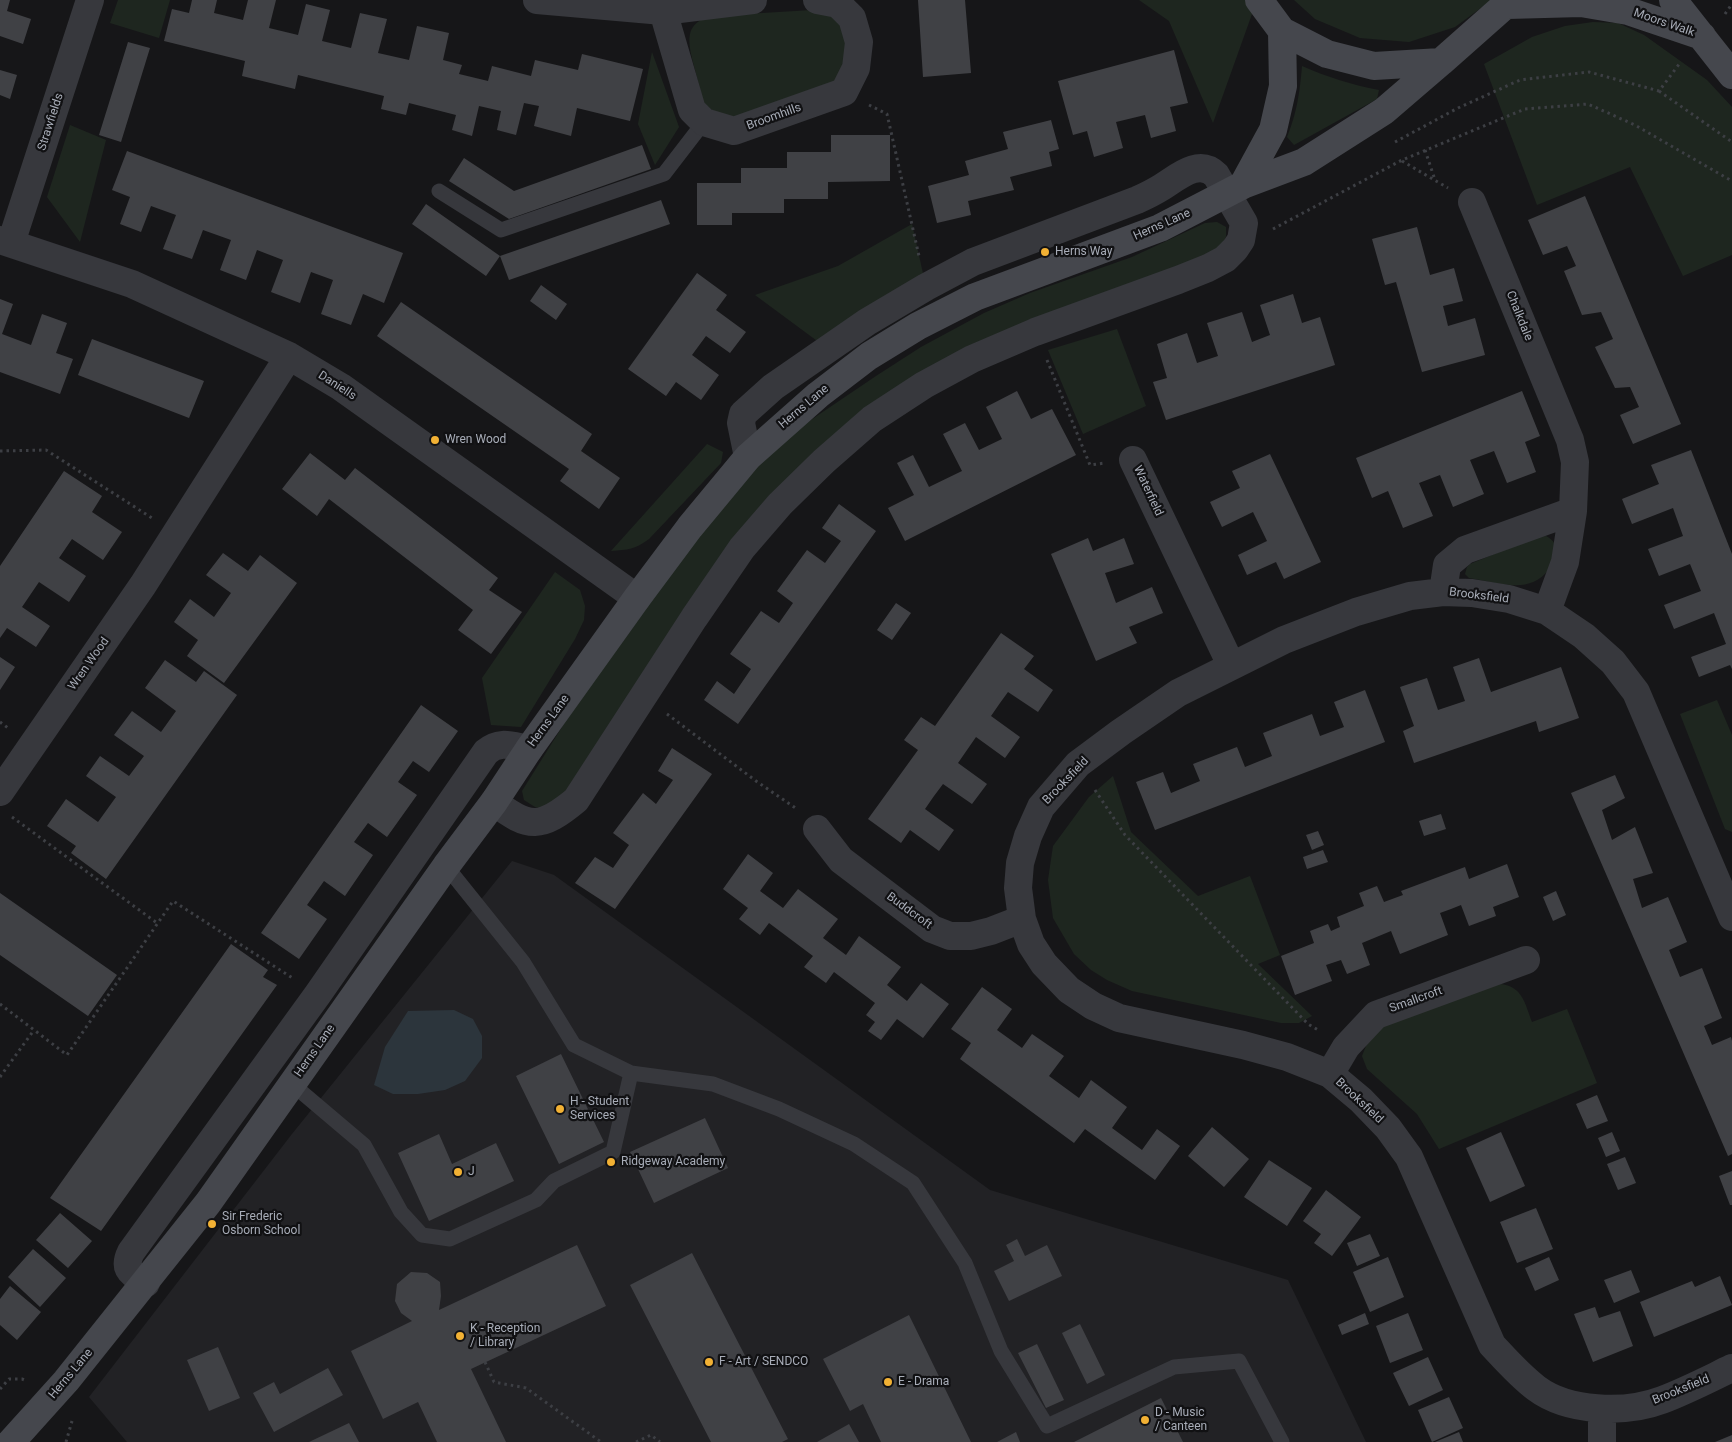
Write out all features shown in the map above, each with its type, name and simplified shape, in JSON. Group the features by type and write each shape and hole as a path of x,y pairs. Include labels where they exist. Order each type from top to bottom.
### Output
{"street":[{"name":"Strawfields","path":"6,242 90,0"},
{"path":"537,0 664,11 753,0"},
{"path":"817,0 838,4 852,18 859,42 856,68 844,92"},
{"path":"1259,0 1282,31 1327,54 1374,66 1441,62"},
{"name":"Moors Walk","path":"1673,0 1732,76"},
{"name":"Moors Walk","path":"1509,3 1581,3 1628,11 1702,36"},
{"name":"Herns Lane","path":"10,1438 66,1381 208,1203 637,598 690,527 748,457 818,394 869,356 918,326 975,297 1160,228 1235,189 1304,162 1384,111 1509,3"},
{"path":"664,11 692,110 704,122"},
{"path":"1235,189 1273,130 1283,86 1282,31"},
{"name":"Broomhills","path":"704,122 734,131 844,92"},
{"path":"494,802 514,817 534,824 559,815 576,800 694,618 742,548 780,504 824,461 872,419 924,385 972,359 1035,332 1118,303 1200,271 1225,259 1241,240 1244,224 1235,189 1212,170 1202,167 1194,168 1137,200 973,262 926,287 867,322 781,381 744,414 741,423 748,457"},
{"name":"Chalkdale","path":"1472,202 1570,440 1576,462 1573,511 1565,562 1547,611"},
{"name":"Daniells","path":"6,242 132,284 289,356 341,387 637,598"},
{"name":"Wren Wood","path":"4,803 289,356"},
{"name":"Waterfield","path":"1133,460 1231,665"},
{"path":"1443,592 1447,565 1465,550 1573,511"},
{"name":"Brooksfield","path":"1731,913 1636,692 1613,662 1584,636 1547,611 1509,598 1472,593 1443,592 1410,596 1356,612 1284,640 1178,692 1078,764 1041,807 1028,836 1020,863 1018,888 1022,919 1031,944 1044,964 1069,990 1093,1006 1119,1018 1243,1044 1286,1057 1330,1074 1361,1100 1388,1128 1408,1156 1492,1345 1512,1367 1537,1389 1562,1401 1602,1409 1631,1407 1660,1401 1732,1368"},
{"path":"146,1283 132,1274 127,1268 127,1260 131,1252 318,994 486,752 492,746 500,744 529,749"},
{"name":"Buddcroft","path":"817,829 841,860 932,929 950,936 971,936 991,931 1022,919"},
{"name":"Smallcroft","path":"1330,1074 1346,1047 1376,1015 1526,960"},
{"path":"1602,1409 1602,1442"}],"lane":[{"path":"439,190 501,230 664,174 704,122"},
{"path":"446,866 523,962 574,1044 631,1073 712,1084 771,1106 854,1144 913,1183 966,1263 1002,1351 1047,1426 1174,1367 1239,1361 1282,1442"},
{"path":"292,1084 364,1145 401,1212 422,1235 450,1239 536,1200 554,1181 613,1152 631,1073"}],"path":[{"path":"1724,14 1732,4"},
{"path":"1659,91 1732,142"},
{"path":"844,92 887,114 926,287"},
{"path":"1235,249 1402,160 1524,109 1588,104 1635,125 1732,181"},
{"path":"1425,150 1435,180"},
{"path":"1402,160 1472,202"},
{"name":"Waterfield","path":"1035,332 1090,465 1133,460"},
{"path":"0,451 46,450 176,533"},
{"path":"644,697 756,781 799,810 817,829"},
{"path":"1078,764 1125,835 1308,1024 1346,1047"},
{"path":"4,803 157,923"},
{"path":"0,1004 67,1055 173,901 318,994"},
{"path":"0,1076 34,1030"},
{"path":"485,1362 494,1382 526,1388 601,1442"},
{"path":"636,1442 651,1435 660,1442"}],"shaded area":[{"path":"118,0 170,0 159,38 110,23"},
{"path":"1139,0 1257,0 1213,123 1169,21"},
{"path":"1294,0 1492,0 1455,27 1409,42 1360,38 1315,19"},
{"path":"812,10 824,11 843,24 850,50 834,84 734,119 707,108 703,101 689,41 692,28 697,23 713,16"},
{"path":"1593,22 1618,23 1644,35 1707,80 1732,107 1732,255 1683,276 1630,167 1537,205 1484,64 1532,37 1565,26"},
{"path":"652,52 679,127 655,165 638,124"},
{"path":"1302,66 1359,86 1379,90 1377,99 1294,145 1287,137 1298,102"},
{"path":"70,125 106,140 80,242 47,197"},
{"path":"1217,222 1226,227 1223,248 838,433 573,785 545,809 535,807 524,800 522,791 567,719 716,511 757,463 805,424 876,376 921,347 984,313 1030,293 1132,257 1205,223"},
{"path":"912,224 926,287 828,349 755,295 838,266"},
{"path":"1117,329 1146,406 1083,434 1048,350"},
{"path":"707,444 723,452 721,463 649,539 631,548 611,551"},
{"path":"1546,536 1554,544 1556,557 1549,569 1532,582 1523,585 1502,584 1469,578 1465,574 1470,564 1536,537"},
{"path":"555,572 580,590 585,606 584,620 575,639 521,727 491,725 482,678"},
{"path":"1717,700 1732,735 1732,832 1725,829 1680,714"},
{"path":"1113,776 1131,832 1198,896 1250,876 1280,955 1258,964 1312,1016 1299,1023 1281,1023 1132,991 1107,980 1091,970 1074,954 1053,918 1048,880 1053,846 1089,797"},
{"name":"Ridgeway Academy","path":"512,861 554,875 990,1190 1288,1280 1366,1442 127,1442 89,1397 292,1134"},
{"path":"1501,984 1519,993 1532,1022 1567,1009 1597,1083 1439,1149 1417,1114 1367,1069 1362,1056 1368,1041 1381,1027 1488,985"},
{"path":"454,1010 473,1019 482,1036 482,1058 465,1081 445,1090 418,1094 393,1094 374,1085 385,1047 408,1011"}],"building":[{"path":"0,0 10,0 7,11 31,19 23,44 0,36"},
{"path":"192,0 217,0 214,13 243,20 248,0 276,0 269,28 298,35 306,4 330,10 322,41 351,48 360,13 387,19 378,53 409,60 417,26 449,33 443,60 462,65 459,74 488,81 492,66 531,76 535,60 578,70 582,54 643,69 630,121 577,108 571,136 534,126 539,106 524,103 516,135 497,130 501,111 479,106 472,136 452,130 456,115 409,103 406,115 381,109 384,96 298,75 295,89 242,76 245,61 164,41 172,9 189,13"},
{"path":"918,0 965,0 971,73 923,77"},
{"path":"128,42 150,48 121,142 99,135"},
{"path":"1174,50 1188,103 1170,107 1176,131 1151,138 1145,115 1116,122 1123,148 1094,157 1087,131 1073,135 1058,81"},
{"path":"0,70 17,75 10,99 0,95"},
{"path":"1051,120 1059,149 1049,152 1052,166 1010,177 1014,190 968,201 971,215 937,223 928,186 969,175 965,161 1008,149 1003,132"},
{"path":"831,135 890,135 890,181 828,182 828,199 784,199 784,213 732,213 732,225 697,225 697,183 741,183 741,168 787,168 787,152 831,152"},
{"path":"642,145 651,169 509,219 449,181 464,158 514,191"},
{"path":"127,151 403,253 384,303 363,294 351,325 321,314 333,280 311,272 300,303 271,292 283,260 257,250 246,280 220,270 231,240 203,230 192,259 163,249 176,215 151,206 141,232 120,224 130,197 112,190"},
{"path":"1585,196 1681,424 1633,444 1620,415 1639,407 1630,387 1615,388 1595,347 1613,339 1601,312 1582,315 1564,271 1576,266 1567,246 1543,255 1528,220"},
{"path":"661,200 670,224 509,280 500,256"},
{"path":"426,204 500,256 486,276 412,224"},
{"path":"1417,227 1430,275 1454,268 1463,301 1443,306 1448,326 1475,318 1485,355 1422,372 1396,282 1385,285 1372,239"},
{"path":"697,273 727,295 716,310 746,332 730,353 706,336 692,355 719,375 701,400 676,382 666,396 628,369"},
{"path":"541,285 567,304 556,320 530,301"},
{"path":"1293,294 1302,323 1320,317 1335,365 1166,420 1153,382 1167,378 1157,344 1187,333 1197,363 1218,356 1207,323 1242,312 1252,342 1270,335 1260,305"},
{"path":"0,299 13,304 2,334 31,345 42,314 67,323 56,353 73,359 60,394 0,372"},
{"path":"401,302 592,434 581,451 620,478 599,509 560,481 569,469 377,336"},
{"path":"92,339 204,381 189,418 78,375"},
{"path":"1017,391 1031,419 1052,409 1076,455 905,541 888,508 914,495 897,463 913,455 929,487 962,471 943,434 965,423 979,450 1002,439 986,407"},
{"path":"1522,391 1540,436 1525,442 1536,472 1507,483 1494,451 1470,460 1484,494 1453,507 1440,475 1419,483 1433,516 1403,528 1388,491 1372,498 1356,458"},
{"path":"1691,450 1732,554 1732,669 1730,665 1699,677 1691,657 1726,644 1714,613 1674,629 1664,605 1701,591 1690,564 1659,576 1648,549 1683,536 1673,508 1632,524 1622,499 1659,484 1651,465"},
{"path":"310,453 345,480 355,468 498,578 489,590 522,612 491,654 458,630 473,610 329,499 317,516 282,489"},
{"path":"1270,454 1321,562 1284,579 1276,562 1247,575 1238,555 1267,541 1253,512 1222,527 1210,502 1240,488 1232,471"},
{"path":"64,471 102,496 92,512 122,532 103,560 72,539 59,558 86,576 69,602 39,582 22,607 50,626 36,647 7,628 0,638 0,566"},
{"path":"839,504 876,531 738,724 704,700 717,681 734,694 751,669 730,654 761,611 779,623 793,603 777,591 807,550 825,563 841,541 822,528"},
{"path":"1088,538 1093,551 1124,538 1134,564 1105,573 1116,603 1152,587 1163,613 1129,627 1137,643 1096,661 1051,554"},
{"path":"223,553 248,571 260,555 297,583 224,683 187,656 198,640 174,622 190,599 214,617 231,593 206,575"},
{"path":"896,603 911,613 892,640 877,630"},
{"path":"1001,633 1034,656 1024,669 1053,690 1038,712 1008,692 1000,703 991,716 1020,737 1005,758 976,737 958,763 987,784 972,804 943,784 934,796 925,809 954,830 939,851 910,830 901,843 868,819 918,750 904,740 921,717 935,726"},
{"path":"0,657 15,667 0,690"},
{"path":"1479,658 1491,692 1561,667 1579,718 1539,732 1536,721 1414,763 1403,731 1414,726 1400,687 1427,678 1438,710 1465,701 1453,667"},
{"path":"165,660 196,682 204,671 237,695 106,879 71,853 76,846 47,826 66,799 98,822 116,797 86,776 100,756 129,776 144,756 114,735 132,711 161,732 176,711 145,688"},
{"path":"1365,690 1385,742 1155,830 1136,782 1163,772 1171,793 1200,781 1193,764 1237,747 1245,767 1272,756 1263,733 1312,714 1320,736 1344,727 1334,702"},
{"path":"421,705 458,731 429,772 413,761 398,782 417,795 387,837 368,823 354,842 373,855 345,896 324,881 307,905 327,919 299,959 261,933"},
{"path":"672,748 712,774 615,909 575,883 595,857 613,868 629,845 613,833 643,793 656,804 673,780 658,771"},
{"path":"1615,775 1625,798 1602,810 1612,840 1635,827 1653,873 1633,879 1642,908 1668,897 1687,942 1669,950 1680,977 1702,968 1722,1018 1704,1026 1712,1045 1731,1037 1732,1154 1728,1156 1571,793"},
{"path":"1441,814 1446,829 1424,836 1419,821"},
{"path":"1318,831 1324,845 1312,850 1306,835"},
{"path":"1323,850 1328,862 1307,869 1303,857"},
{"path":"748,854 773,873 760,891 783,908 798,889 838,919 823,938 846,955 859,936 901,967 887,985 907,1001 921,983 949,1004 923,1038 897,1019 881,1040 868,1031 875,1022 866,1015 875,1003 834,972 826,983 804,967 813,956 769,923 760,935 739,919 748,908 723,889"},
{"path":"1507,864 1519,897 1493,907 1496,916 1469,926 1461,905 1440,913 1448,935 1400,954 1391,931 1362,943 1370,965 1347,974 1341,960 1326,965 1332,981 1295,995 1281,956 1314,943 1310,931 1328,924 1331,931 1340,927 1337,917 1364,906 1359,893 1377,886 1384,902 1403,895 1401,891 1465,867 1469,879"},
{"path":"1556,891 1566,915 1553,921 1543,897"},
{"path":"0,893 117,975 88,1016 0,955"},
{"path":"231,944 268,970 263,977 277,985 101,1231 50,1198"},
{"path":"982,987 1012,1009 997,1030 1022,1048 1032,1034 1064,1056 1049,1076 1079,1098 1091,1080 1127,1107 1112,1128 1142,1150 1157,1129 1180,1146 1155,1180 1085,1129 1074,1143 960,1059 971,1043 951,1029"},
{"name":"H - Student Services","path":"561,1054 604,1142 559,1164 516,1076"},
{"path":"1597,1095 1608,1121 1587,1129 1576,1104"},
{"path":"705,1118 728,1168 654,1203 630,1152"},
{"path":"1212,1127 1249,1159 1224,1187 1188,1156"},
{"path":"1501,1132 1525,1186 1490,1202 1466,1148"},
{"path":"1612,1132 1620,1151 1606,1157 1598,1138"},
{"name":"J","path":"439,1134 452,1164 496,1143 514,1181 429,1221 398,1153"},
{"path":"1625,1157 1636,1183 1618,1190 1607,1164"},
{"path":"1269,1160 1312,1188 1287,1226 1244,1197"},
{"path":"1732,1171 1732,1205 1730,1205 1719,1176"},
{"path":"1326,1190 1361,1217 1332,1256 1314,1243 1321,1234 1303,1221"},
{"path":"1536,1208 1553,1249 1517,1263 1500,1222"},
{"path":"60,1213 92,1241 68,1268 36,1240"},
{"path":"1370,1234 1380,1256 1357,1266 1347,1243"},
{"path":"1017,1239 1025,1256 1047,1245 1062,1276 1009,1301 994,1271 1014,1261 1006,1245"},
{"name":"K - Reception / Library","path":"577,1245 606,1306 471,1369 506,1442 437,1442 418,1402 383,1419 351,1351 412,1321 401,1313 395,1301 397,1284 411,1272 427,1273 440,1282 439,1310"},
{"path":"33,1249 66,1278 40,1307 8,1277"},
{"name":"F - Art / SENDCO","path":"692,1253 788,1439 782,1442 711,1442 630,1285"},
{"path":"1388,1257 1404,1297 1370,1312 1353,1272"},
{"path":"1549,1257 1559,1280 1535,1291 1525,1268"},
{"path":"1631,1270 1640,1292 1614,1303 1604,1280"},
{"path":"1720,1276 1732,1305 1654,1337 1640,1302 1692,1281 1695,1287"},
{"path":"10,1286 41,1312 17,1340 0,1325 0,1299"},
{"path":"1595,1307 1599,1318 1620,1311 1633,1346 1593,1362 1574,1314"},
{"path":"1365,1313 1369,1324 1342,1335 1338,1325"},
{"path":"1408,1313 1423,1350 1390,1363 1376,1326"},
{"name":"E - Drama","path":"909,1315 971,1442 881,1442 863,1404 850,1411 823,1359"},
{"path":"1080,1324 1105,1375 1087,1384 1062,1333"},
{"path":"1037,1344 1064,1400 1046,1408 1018,1353"},
{"path":"218,1347 240,1398 209,1411 187,1360"},
{"path":"1428,1357 1443,1390 1409,1406 1393,1373"},
{"path":"328,1368 343,1395 274,1432 253,1393 274,1382 280,1394"},
{"path":"1449,1397 1463,1428 1432,1442 1418,1410"},
{"name":"D - Music / Canteen","path":"1161,1398 1183,1442 1074,1442"},
{"path":"349,1423 359,1442 309,1442"},
{"path":"849,1424 859,1442 817,1442"},
{"path":"1016,1432 1020,1442 997,1442"},
{"path":"1459,1432 1463,1442 1435,1442"},
{"path":"1732,1435 1732,1442 1715,1442"}],"place":[{"name":"Herns Way","path":"1045,252"},
{"name":"Wren Wood","path":"435,440"},
{"name":"H - Student Services","path":"560,1109"},
{"name":"Ridgeway Academy","path":"611,1162"},
{"name":"J","path":"458,1172"},
{"name":"Sir Frederic Osborn School","path":"212,1224"},
{"name":"K - Reception / Library","path":"460,1336"},
{"name":"F - Art / SENDCO","path":"709,1362"},
{"name":"E - Drama","path":"888,1382"},
{"name":"D - Music / Canteen","path":"1145,1420"}]}
